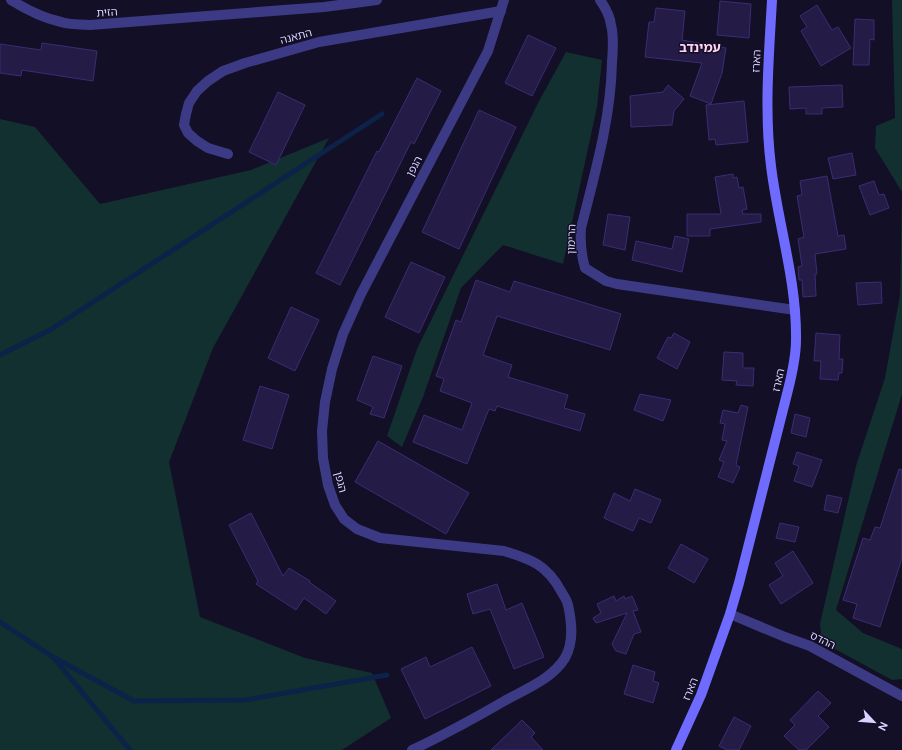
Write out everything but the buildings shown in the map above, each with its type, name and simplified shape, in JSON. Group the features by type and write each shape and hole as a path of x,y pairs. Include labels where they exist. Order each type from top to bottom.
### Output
{"street":[{"name":"הזית","path":"12,0 44,17 62,23 90,25 324,7 377,0"},
{"name":"הגפן","path":"412,750 468,722 544,678 556,669 564,659 569,649 571,637 571,619 567,602 556,582 544,568 524,557 504,551 380,538 357,529 344,518 335,506 328,485 323,458 322,431 325,402 332,369 343,334 361,294 488,51 504,0"},
{"name":"הרימון","path":"600,0 605,7 611,25 613,49 612,79 604,134 581,228 581,250 585,268 606,281 617,284 794,310"},
{"name":"הארז","path":"676,750 701,695 730,614 792,372 796,341 790,273 774,190 769,145 767,87 772,0"},
{"name":"התאנה","path":"228,154 208,148 197,142 188,133 184,125 189,103 197,91 208,81 223,71 245,63 319,42 500,11"},
{"name":"ההדס","path":"730,614 810,646 902,696"}],"green space":[{"path":"892,0 902,0 902,192 875,148 876,126 895,118"},
{"path":"566,52 602,60 597,107 563,264 503,245 461,288 423,397 402,447 387,436 417,349 538,103"},
{"path":"0,119 35,127 100,204 251,170 329,138 213,348 169,462 200,617 305,658 372,673 391,718 342,750 0,750"},
{"path":"902,192 902,394 836,610 863,633 902,649 902,679 892,680 822,642 820,624 856,466 885,378 900,295"}],"waterway":[{"path":"0,355 50,330 382,114"},
{"path":"0,622 53,657 130,750"},
{"path":"53,657 134,701 246,700 387,675"}],"district":[{"name":"עמינדב","path":"700,47"}]}
